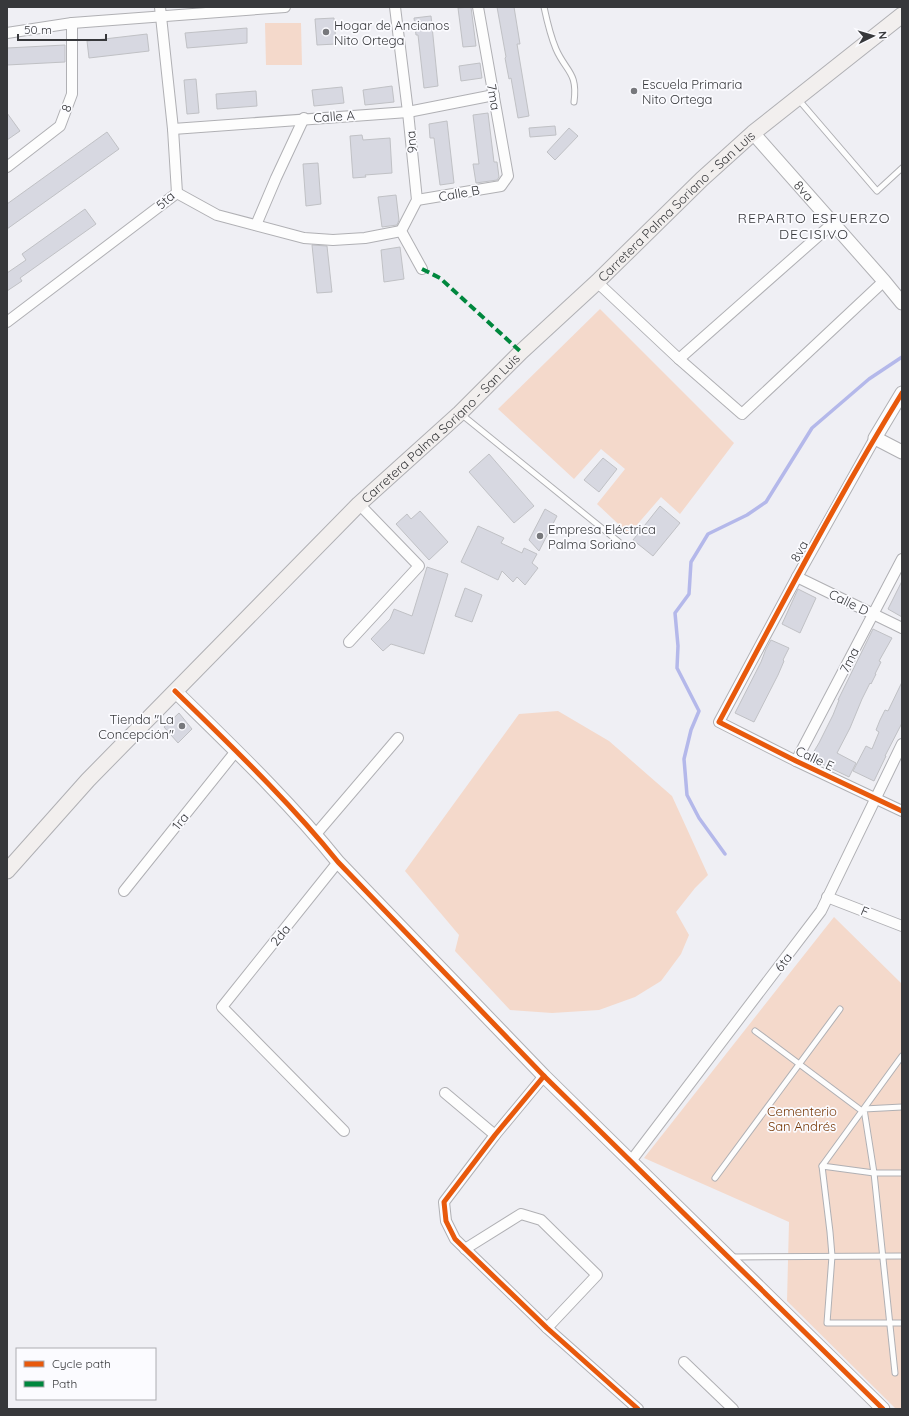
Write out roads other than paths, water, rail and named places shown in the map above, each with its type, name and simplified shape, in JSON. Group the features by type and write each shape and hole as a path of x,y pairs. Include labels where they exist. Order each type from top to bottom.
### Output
{"main road":[{"name":"Carretera Palma Soriano - San Luis","path":"7,871 88,780 359,504 460,413 520,352 598,282 702,179 753,133 902,15"}],"street":[{"path":"7,33 160,12 285,7"},
{"name":"9na","path":"395,7 417,200"},
{"name":"7ma","path":"478,7 508,176 501,186"},
{"name":"5ta","path":"7,322 177,193 173,129 160,12"},
{"name":"8","path":"7,167 60,126 72,94 72,23"},
{"name":"Calle A","path":"173,129 304,118 408,112 494,95"},
{"path":"256,225 304,118"},
{"name":"8va","path":"753,133 902,303"},
{"name":"Calle B","path":"417,200 501,186"},
{"path":"177,193 217,215 304,238 334,240 365,238 401,231"},
{"path":"401,231 417,200"},
{"path":"679,359 833,223"},
{"path":"401,231 422,269"},
{"path":"598,282 679,359 742,414 884,281"},
{"name":"8va","path":"720,722 797,577 874,438 902,393"},
{"path":"874,438 902,452"},
{"path":"349,642 419,566 359,504"},
{"name":"7ma","path":"796,762 902,558"},
{"name":"Calle D","path":"797,577 902,628"},
{"path":"175,691 236,751 316,834 338,862 544,1076 883,1409"},
{"name":"Calle E","path":"720,722 796,762 902,811"},
{"path":"316,834 398,738"},
{"name":"6ta","path":"631,1161 821,911 902,744"},
{"name":"1ra","path":"124,891 236,751"},
{"name":"2da","path":"338,862 222,1007 344,1131"},
{"name":"F","path":"827,897 902,926"},
{"path":"544,1076 495,1135 444,1202 446,1221 455,1239 465,1249 547,1328 638,1409"},
{"path":"445,1093 495,1135"},
{"path":"465,1249 521,1214 541,1220 597,1275 547,1328"},
{"path":"684,1362 733,1409"}],"lane":[{"path":"544,7 548,27 556,50 573,77 576,90 574,102"},
{"path":"797,98 877,192 902,168"},
{"path":"460,413 619,542"},
{"path":"715,1178 840,1009"},
{"path":"755,1031 862,1111"},
{"path":"902,1056 822,1166 832,1256 827,1323 902,1323"},
{"path":"896,1373 884,1255 874,1173 864,1110 902,1108"},
{"path":"822,1166 874,1173 902,1173"},
{"path":"729,1257 902,1256"}],"waterway":[{"path":"725,854 699,818 687,795 684,759 691,730 699,711 677,668 678,646 675,613 689,594 691,562 708,534 747,515 766,502 812,428 869,379 902,357"}],"place":[{"name":"Hogar de Ancianos Nito Ortega","path":"326,32"},
{"name":"Escuela Primaria Nito Ortega","path":"634,91"},
{"name":"Empresa Eléctrica Palma Soriano","path":"540,536"},
{"name":"Tienda \"La Concepción\"","path":"182,726"}],"district":[{"name":"REPARTO ESFUERZO DECISIVO","path":"814,226"}],"park label":[{"name":"Cementerio San Andrés","path":"802,1118"}]}
